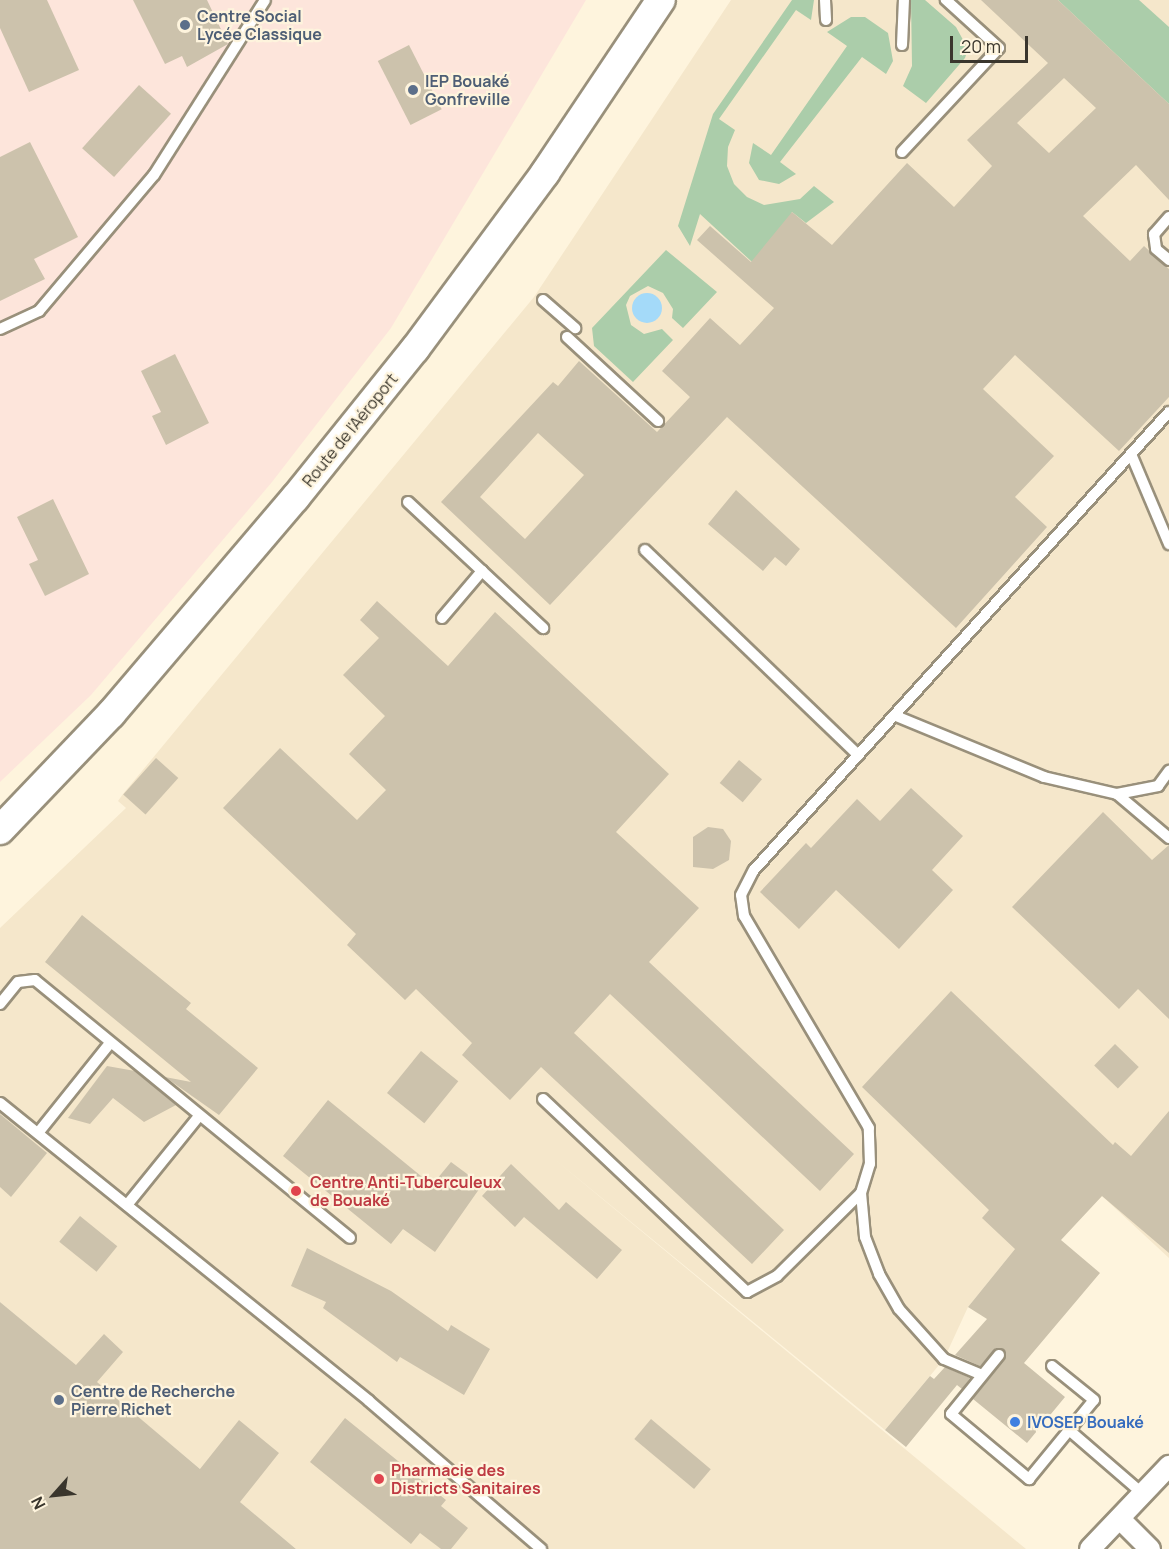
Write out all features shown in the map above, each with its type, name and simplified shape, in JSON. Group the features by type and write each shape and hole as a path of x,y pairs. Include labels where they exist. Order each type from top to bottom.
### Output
{"main road":[{"name":"Route de l'Aéroport","path":"0,830 111,714 362,414 545,173 661,0"}],"street":[{"path":"1090,1549 1121,1520 1142,1493 1169,1466"},
{"path":"1121,1520 1150,1549"}],"lane":[{"path":"0,328 39,311 154,176 265,0"},
{"path":"825,0 826,20"},
{"path":"902,45 904,0"},
{"path":"902,152 999,48 946,0"},
{"path":"1169,217 1154,234 1156,249 1169,260"},
{"path":"543,300 575,328"},
{"path":"567,337 658,421"},
{"path":"982,1375 944,1359 899,1309 879,1274 865,1236 861,1193 870,1164 869,1128 744,916 741,895 753,870 896,716 1169,412"},
{"path":"1131,454 1169,544"},
{"path":"408,502 543,628"},
{"path":"645,550 858,755"},
{"path":"442,618 482,571"},
{"path":"896,716 1044,777 1117,794 1158,786 1169,771"},
{"path":"1117,794 1169,838"},
{"path":"0,1004 18,982 35,980 350,1238"},
{"path":"38,1133 110,1043"},
{"path":"543,1099 747,1292 777,1276 861,1193"},
{"path":"0,1103 369,1401 541,1549"},
{"path":"127,1205 199,1116"},
{"path":"999,1355 951,1414 1029,1479 1094,1400 1052,1366"},
{"path":"1069,1430 1142,1493"}],"shaded area":[{"path":"0,0 586,0 391,328 272,482 91,695 0,782"},
{"path":"731,0 1169,0 1169,1258 1102,1196 1077,1222 1054,1201 968,1307 944,1359 885,1430 553,1158 1026,1549 296,1549 0,1302 0,928 126,808 118,801 123,794 534,297"}],"green space":[{"path":"792,0 814,0 811,20 796,10 719,119 735,130 728,147 727,166 734,184 747,197 764,205 800,199 814,186 834,202 806,223 792,212 764,273 700,214 690,246 678,226 713,114"},
{"path":"911,0 925,0 956,27 968,49 965,58 926,103 903,86 912,66"},
{"path":"1058,0 1139,0 1169,27 1169,104"},
{"path":"851,17 865,17 888,33 893,61 886,74 862,57 780,162 796,174 779,184 759,180 749,163 753,143 771,155 847,46 827,32"},
{"path":"666,250 717,292 683,328 672,318 673,309 663,293 648,286 630,296 626,305 631,325 644,334 662,329 673,340 633,382 594,346 592,328"}],"water":[{"path":"647,293 653,294 661,302 661,314 653,322 647,323 641,322 633,314 632,308 633,302 641,294"}],"building":[{"path":"0,0 47,0 79,70 29,92 0,28"},
{"path":"133,0 207,0 228,44 187,67 182,56 165,64"},
{"path":"981,0 1058,0 1169,104 1169,200 1136,165 1083,216 1130,261 1144,246 1169,269 1169,397 1119,451 1015,355 983,389 1054,456 1015,497 1047,527 956,628 727,417 550,605 441,502 553,382 558,386 579,361 657,432 690,397 662,371 710,318 740,345 774,308 697,240 710,226 751,262 792,212 832,245 907,163 954,207 992,166 967,140 1048,63","holes":["1064,78 1096,108 1049,153 1017,123","538,433 584,475 525,539 480,497"]},
{"path":"409,45 442,109 411,125 378,61"},
{"path":"139,85 171,114 114,177 82,148"},
{"path":"30,142 78,237 34,259 45,279 0,301 0,157"},
{"path":"175,354 209,423 166,445 152,416 161,412 141,371"},
{"path":"736,490 800,549 786,566 775,557 763,571 708,524"},
{"path":"53,499 89,574 45,596 29,564 38,560 17,517"},
{"path":"377,601 448,666 495,612 669,774 616,832 699,908 649,962 854,1154 820,1191 610,994 574,1033 784,1230 752,1264 541,1067 510,1100 462,1055 472,1043 416,989 405,1000 347,945 356,934 223,808 280,748 357,820 386,790 349,754 385,716 343,675 379,638 360,620"},
{"path":"156,758 178,778 146,814 123,794"},
{"path":"739,760 762,779 743,802 720,783"},
{"path":"911,788 963,836 932,870 953,890 899,949 836,890 799,929 760,892 806,843 811,848 857,799 880,821"},
{"path":"1103,812 1152,860 1169,845 1169,1019 1138,989 1119,1009 1012,907"},
{"path":"708,827 723,829 731,841 729,860 713,869 693,867 693,837"},
{"path":"82,915 191,1003 186,1009 258,1068 219,1115 165,1077 191,1082 45,962"},
{"path":"951,991 1113,1145 1115,1142 1131,1156 1169,1111 1169,1253 1102,1196 1061,1240 1100,1273 1024,1363 1065,1397 1027,1443 973,1399 1005,1360 1004,1350 996,1348 980,1366 955,1355 987,1319 968,1307 1015,1249 982,1218 989,1210 862,1087"},
{"path":"1115,1044 1139,1067 1118,1089 1094,1066"},
{"path":"421,1051 458,1081 424,1123 387,1093"},
{"path":"107,1066 135,1071 176,1105 144,1122 113,1098 90,1124 68,1118"},
{"path":"328,1100 432,1185 451,1162 482,1185 435,1252 403,1229 391,1244 283,1156"},
{"path":"0,1114 47,1153 11,1197 0,1187"},
{"path":"511,1164 559,1210 566,1202 622,1250 597,1279 524,1217 515,1227 482,1196"},
{"path":"80,1216 117,1246 97,1272 59,1242"},
{"path":"307,1248 391,1291 448,1331 451,1325 490,1349 464,1395 400,1357 397,1362 323,1308 326,1302 291,1286"},
{"name":"Centre de Recherche Pierre Richet","path":"0,1302 76,1365 104,1334 123,1352 97,1382 200,1469 239,1420 279,1453 240,1502 296,1549 0,1549"},
{"path":"945,1367 970,1378 962,1389 957,1385 906,1447 885,1430 930,1376 934,1379"},
{"path":"345,1418 446,1500 441,1506 468,1528 451,1549 441,1549 420,1533 411,1544 310,1462"},
{"path":"651,1419 711,1469 694,1489 634,1439"}],"place":[{"name":"Centre Social Lycée Classique","path":"185,25"},
{"name":"IEP Bouaké Gonfreville","path":"413,90"},
{"name":"Centre Anti-Tuberculeux de Bouaké","path":"296,1191"},
{"name":"Centre de Recherche Pierre Richet","path":"59,1400"},
{"name":"IVOSEP Bouaké","path":"1015,1422"},
{"name":"Pharmacie des Districts Sanitaires","path":"379,1479"}]}
